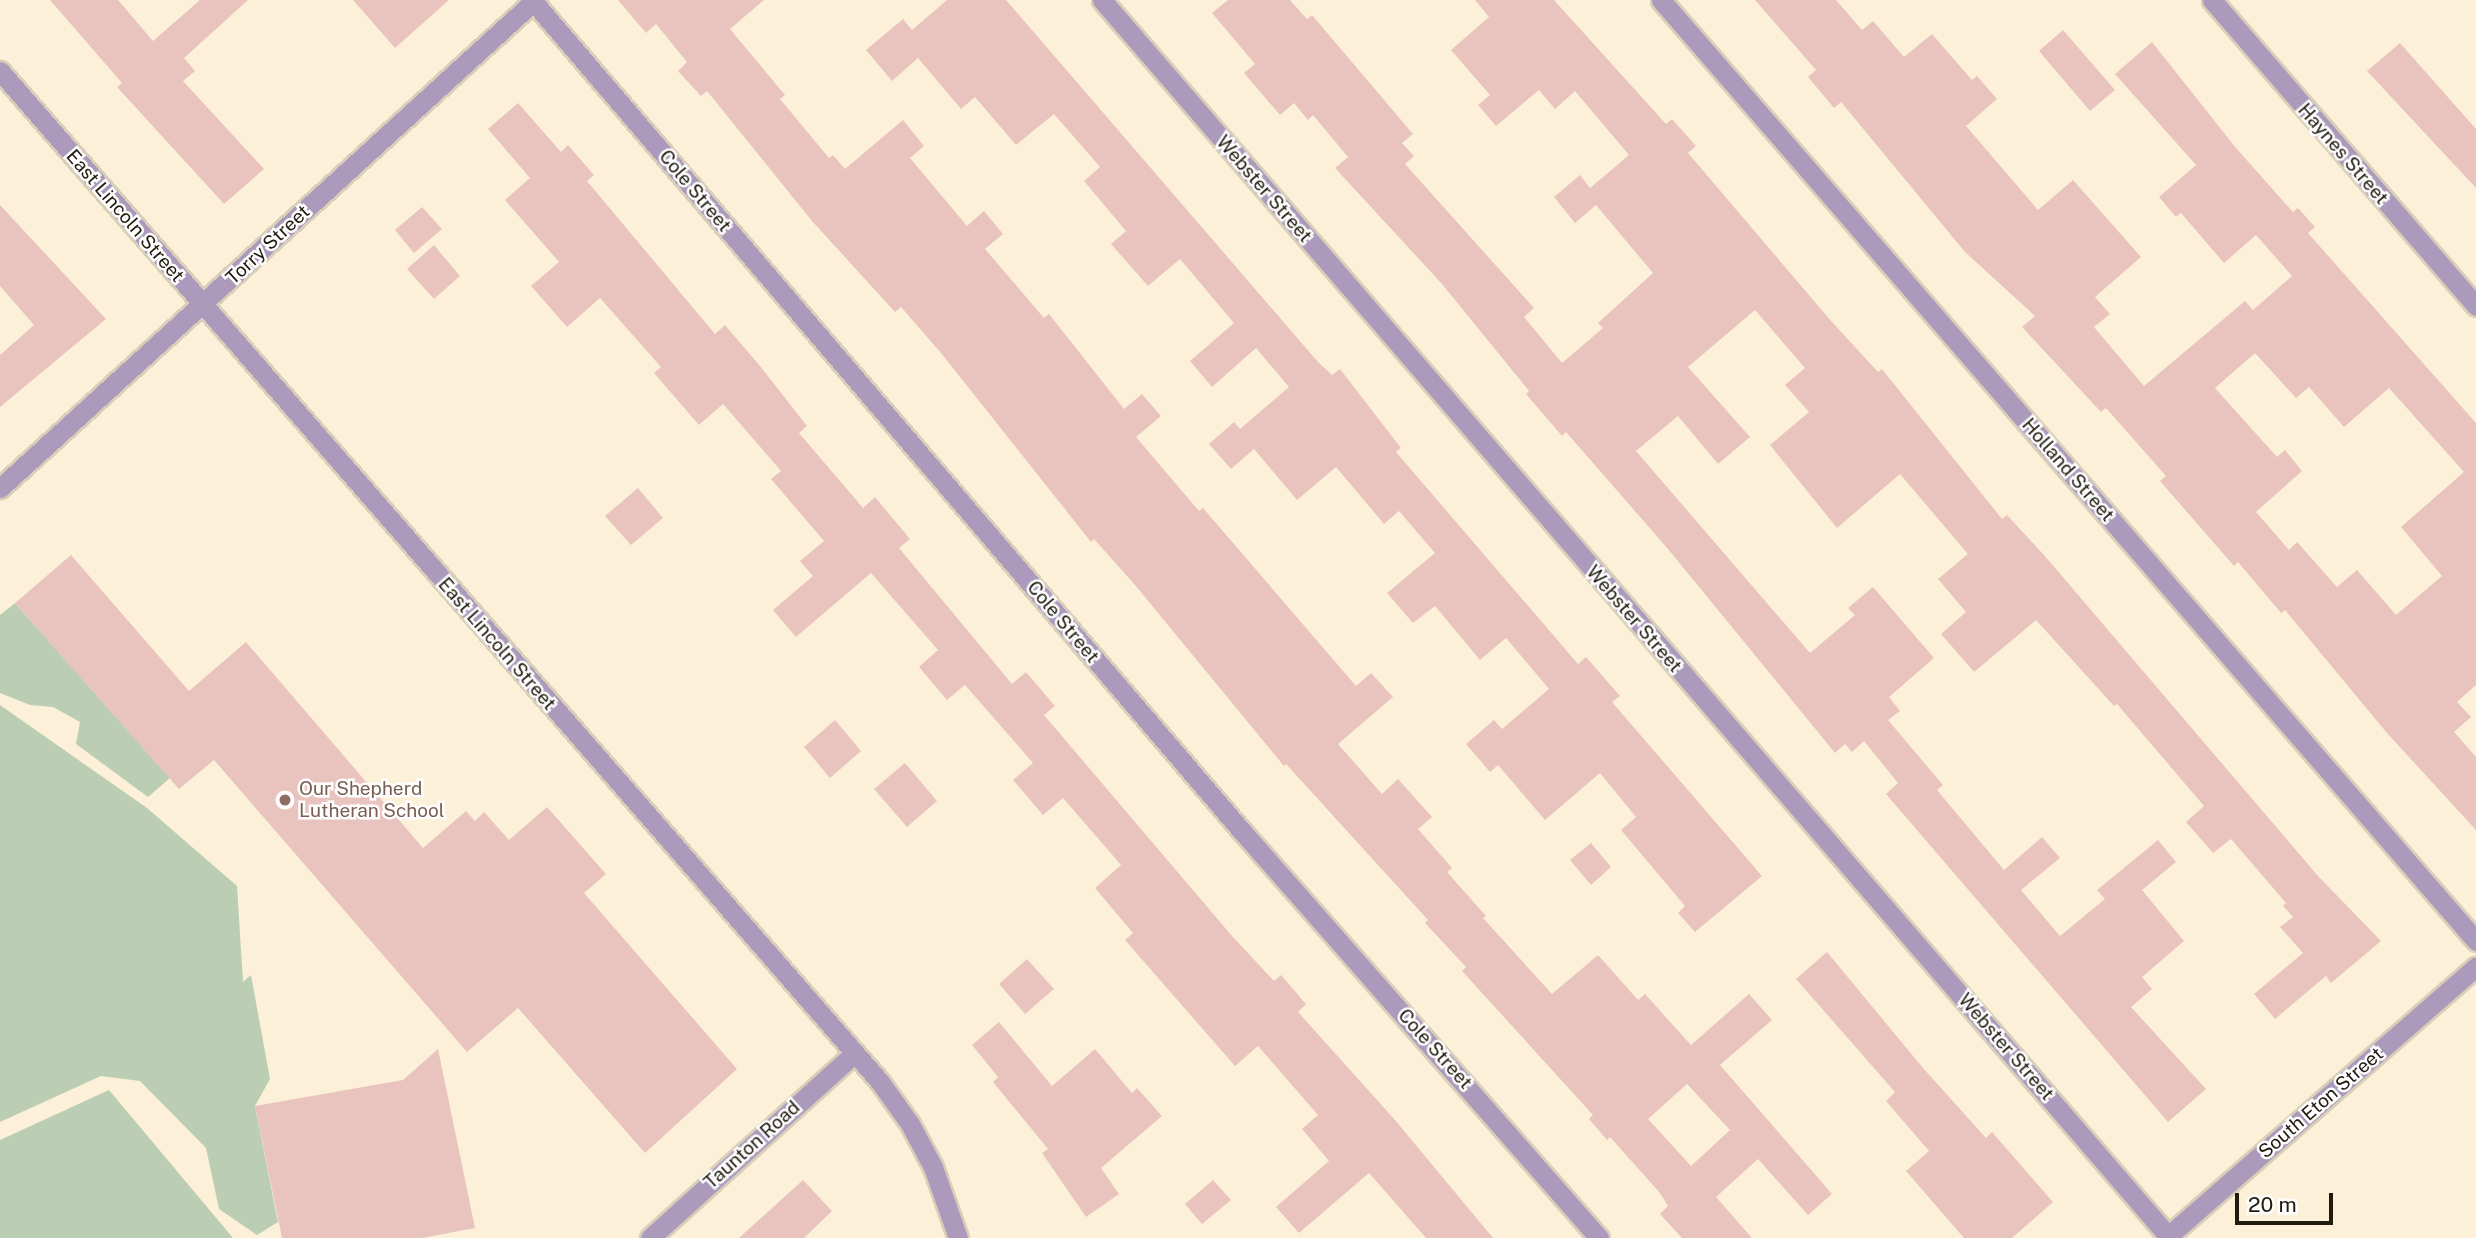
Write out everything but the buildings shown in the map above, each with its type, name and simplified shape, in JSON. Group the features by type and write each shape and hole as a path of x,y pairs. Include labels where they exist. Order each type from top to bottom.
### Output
{"street":[{"name":"Torry Street","path":"0,488 533,0"},
{"name":"Cole Street","path":"533,0 1241,830 1599,1238"},
{"name":"Webster Street","path":"1102,0 2167,1237"},
{"name":"Holland Street","path":"1661,0 2476,941"},
{"name":"Haynes Street","path":"2212,0 2476,306"},
{"name":"East Lincoln Street","path":"0,71 855,1053 910,1124 950,1207 958,1238"},
{"name":"South Eton Street","path":"2167,1237 2476,967"},
{"name":"Taunton Road","path":"650,1238 855,1053"}],"green space":[{"path":"15,603 170,778 148,797 76,744 80,722 53,707 30,705 0,693 0,615"},
{"path":"0,705 147,808 237,886 243,982 251,975 270,1079 255,1106 278,1222 257,1235 219,1209 206,1148 140,1081 101,1076 0,1122"},
{"path":"109,1090 233,1238 0,1238 0,1140"}],"place":[{"name":"Our Shepherd Lutheran School","path":"285,800"}]}
